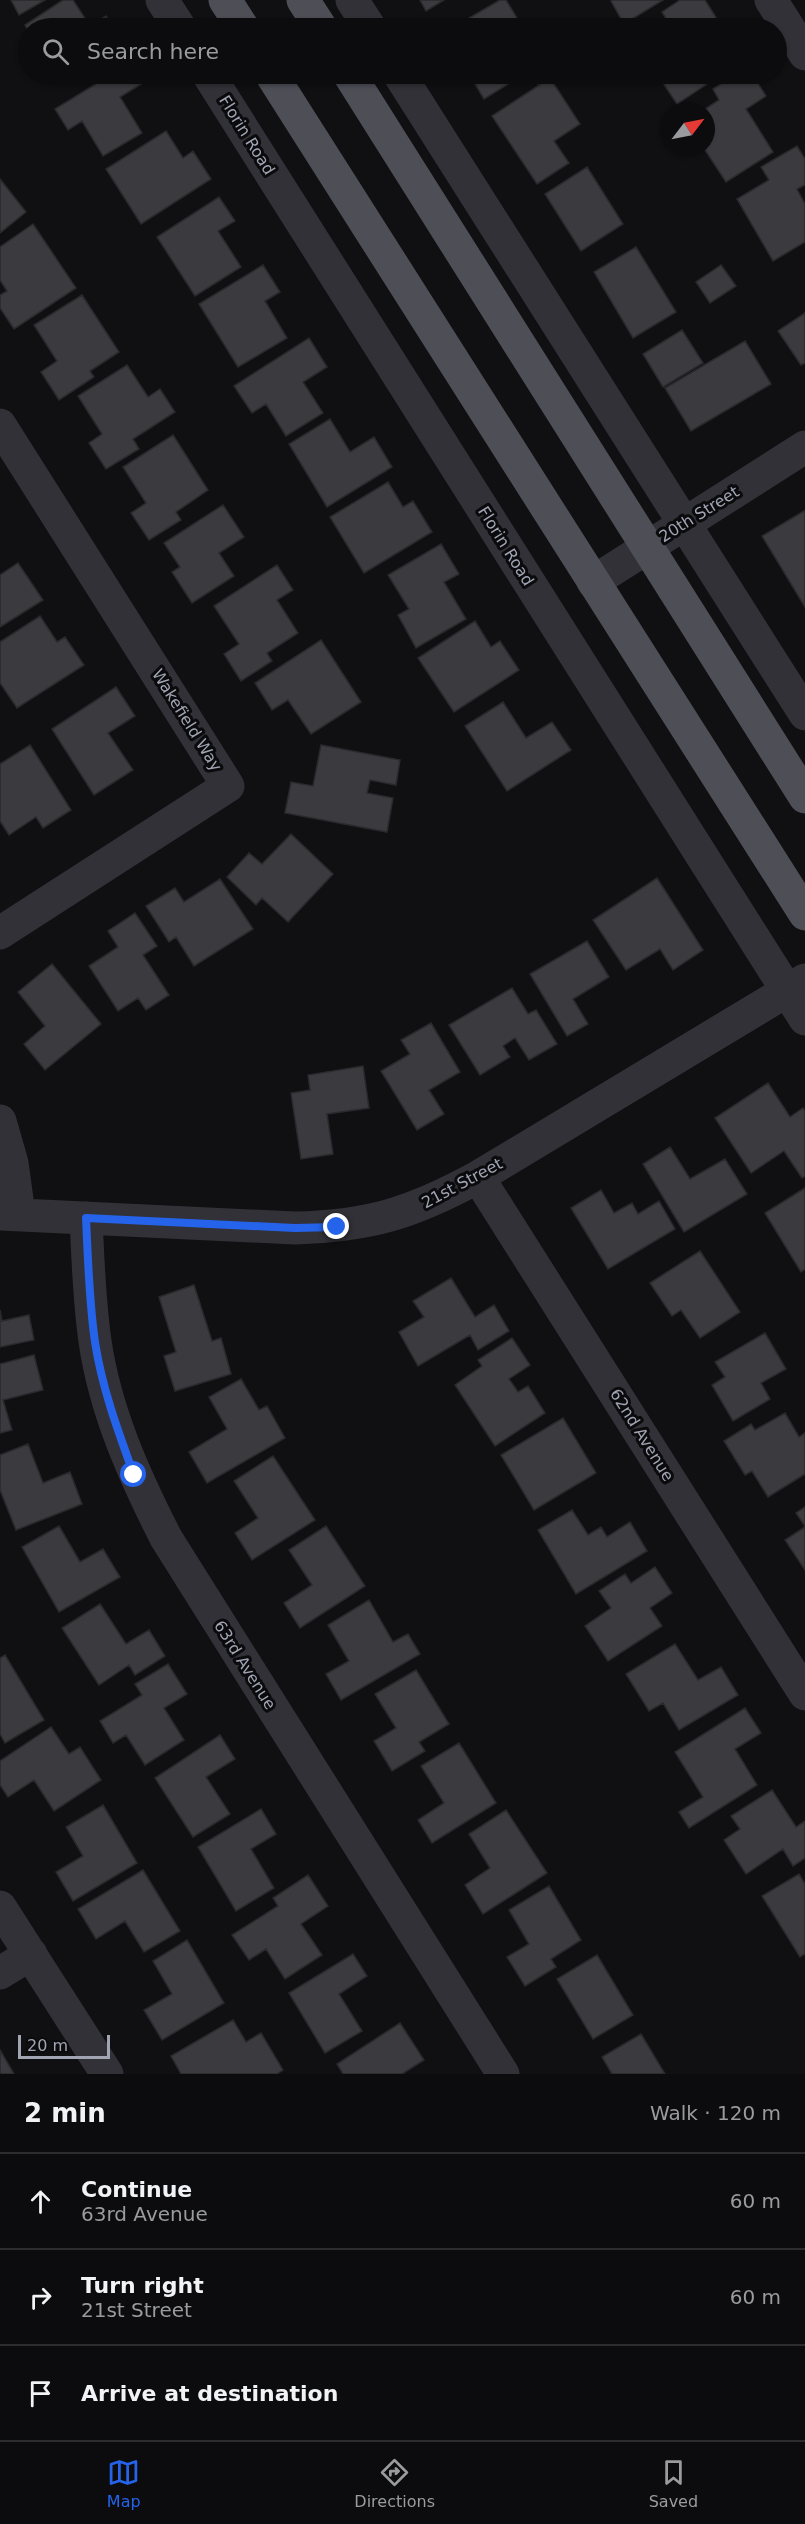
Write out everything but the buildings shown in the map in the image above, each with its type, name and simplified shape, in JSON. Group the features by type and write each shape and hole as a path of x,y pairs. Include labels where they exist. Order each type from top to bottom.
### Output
{"main road":[{"path":"225,0 237,18"},
{"path":"303,0 315,18"},
{"path":"277,84 805,914"},
{"path":"355,84 805,797"}],"street":[{"path":"162,0 174,18"},
{"path":"352,0 364,18"},
{"path":"771,0 782,18"},
{"path":"787,25 805,54"},
{"name":"Florin Road","path":"214,84 796,986 805,1018"},
{"path":"405,84 805,714"},
{"name":"Wakefield Way","path":"0,425 228,786 0,933"},
{"name":"20th Street","path":"593,582 805,447"},
{"name":"21st Street","path":"10,1214 295,1228 337,1227 388,1218 438,1199 478,1177 796,986"},
{"path":"0,1121 12,1163 10,1214"},
{"name":"62nd Avenue","path":"478,1177 805,1694"},
{"name":"63rd Avenue","path":"86,1218 90,1301 95,1343 111,1410 134,1475 165,1538 503,2074"},
{"path":"0,1907 107,2074"},
{"path":"0,1973 31,1954"}],"route":[{"path":"134,1475 111,1410 95,1343 90,1301 86,1218 295,1228 337,1227"}]}
